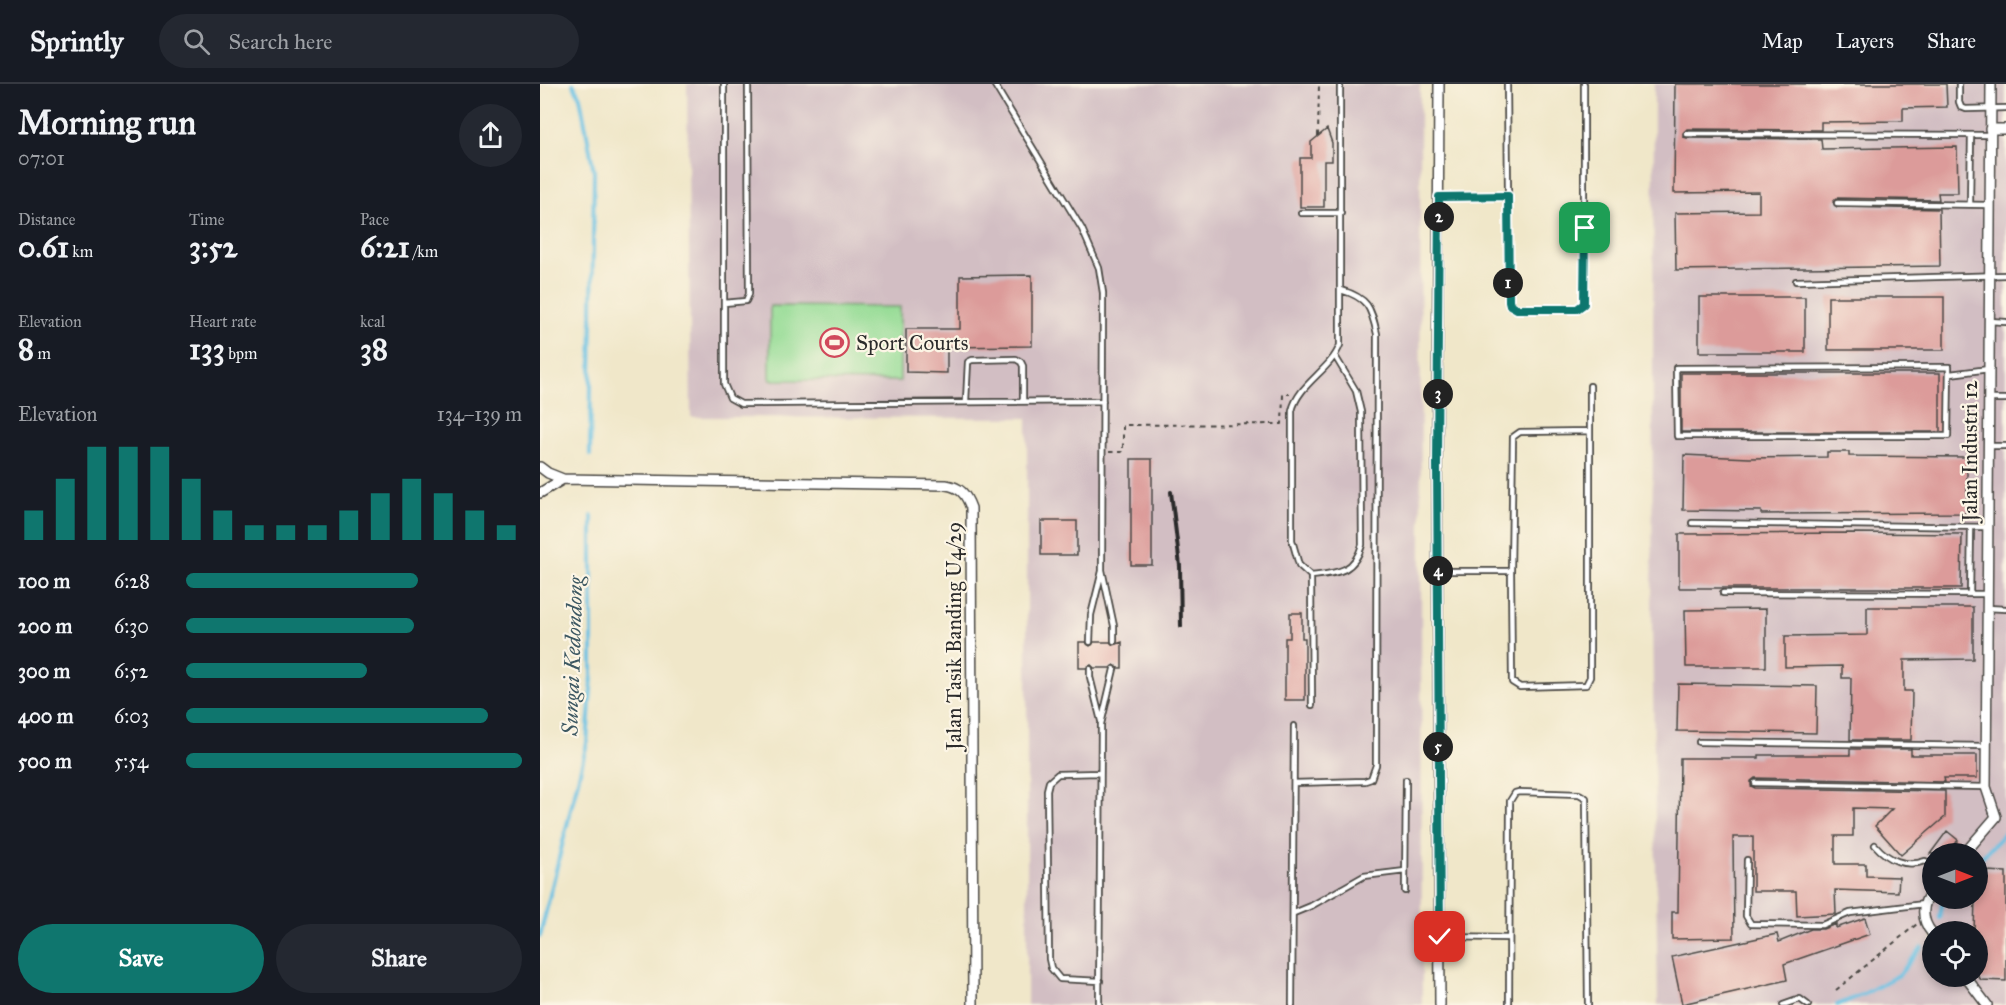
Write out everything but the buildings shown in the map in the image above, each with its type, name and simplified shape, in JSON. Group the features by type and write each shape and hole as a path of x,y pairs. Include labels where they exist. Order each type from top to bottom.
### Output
{"street":[{"path":"1439,84 1440,1005"},
{"name":"Jalan Industri 12","path":"1990,84 1986,787 2001,816"},
{"path":"1990,132 2006,129"},
{"name":"Jalan Tasik Banding U4/29","path":"540,467 563,479 946,484 956,486 963,492 971,507 973,1005"},
{"path":"540,493 563,479"},
{"path":"1975,843 2001,816"},
{"path":"1924,909 1924,919"},
{"path":"1973,987 1987,1005"}],"lane":[{"path":"724,84 724,384 730,398 741,404 1103,400"},
{"path":"724,303 746,301 749,294 748,84"},
{"path":"994,84 1082,230 1099,268 1103,293 1102,570 1114,626 1114,641"},
{"path":"1312,705 1311,576 1299,565 1292,540 1292,411 1296,399 1335,356 1340,345 1340,84"},
{"path":"1507,84 1510,305 1517,309 1581,308 1586,300 1584,84"},
{"path":"1959,84 1961,107 1966,109 2006,108"},
{"path":"1687,134 1971,135 1990,132"},
{"path":"1970,204 1971,135"},
{"path":"1439,197 1508,196"},
{"path":"1837,203 1990,205"},
{"path":"1302,213 1341,213"},
{"path":"1796,281 2006,275"},
{"path":"1294,783 1365,781 1371,779 1376,765 1377,334 1367,304 1358,295 1341,290"},
{"path":"1989,321 2006,322"},
{"path":"1311,576 1344,571 1359,557 1362,545 1361,412 1356,392 1335,356"},
{"path":"966,401 968,362 1005,359 1017,359 1023,366 1023,400"},
{"path":"1949,367 1950,374 1948,436 1677,436 1676,368 1949,367"},
{"path":"1950,374 1989,369"},
{"path":"1590,386 1590,431 1590,677 1586,685 1520,687 1512,682 1513,437 1520,432 1590,431"},
{"path":"1989,399 2006,399"},
{"path":"1988,446 2006,446"},
{"path":"1692,523 1988,527"},
{"path":"1970,594 1971,527"},
{"path":"1090,642 1090,615 1102,570"},
{"path":"1438,571 1511,571"},
{"path":"1723,593 1987,594"},
{"path":"1987,608 2006,609"},
{"path":"1090,669 1101,724"},
{"path":"1100,1005 1101,724 1114,669"},
{"path":"1292,1005 1294,726"},
{"path":"1699,742 1986,746"},
{"path":"1100,773 1058,774 1049,782 1047,790 1048,959 1051,968 1060,979 1100,981"},
{"path":"1405,891 1406,780"},
{"path":"1755,783 1986,787"},
{"path":"1509,1005 1512,796 1519,792 1583,795 1587,802 1588,1005"},
{"path":"1875,845 1890,858 1903,863 1922,862"},
{"path":"1747,860 1746,916 1751,924 1822,925 1850,913 1922,904"},
{"path":"1294,913 1364,876 1405,871"},
{"path":"1440,937 1509,938"},
{"path":"1783,1005 1800,999 1808,1005"}],"path":[{"path":"1318,136 1319,84"},
{"path":"1103,453 1123,452 1123,425 1282,424 1282,394"},
{"path":"1836,990 1924,919"}],"shaded area":[{"path":"687,84 1420,84 1422,1005 1027,1005 1027,418 691,417"},
{"path":"1654,84 2006,84 2006,1005 1658,1005 1652,625"}],"green space":[{"name":"Sport Courts","path":"770,306 900,307 900,381 770,380"}],"waterway":[{"name":"Sungai Kedondong","path":"573,84 580,97 594,172 590,455"},
{"name":"Sungai Kedondong","path":"540,936 587,743 592,676 592,516"},
{"path":"1988,851 2006,832"},
{"path":"1940,918 1941,909"},
{"path":"1837,1005 1864,994 1899,975 1922,947"}],"railway":[{"path":"1171,492 1180,566 1181,626"}],"place":[{"name":"Sport Courts","path":"835,343"}],"route":[{"path":"1440,937 1437,464 1439,197 1508,196 1509,301 1513,308 1517,309 1581,308 1586,300 1585,228"}]}
